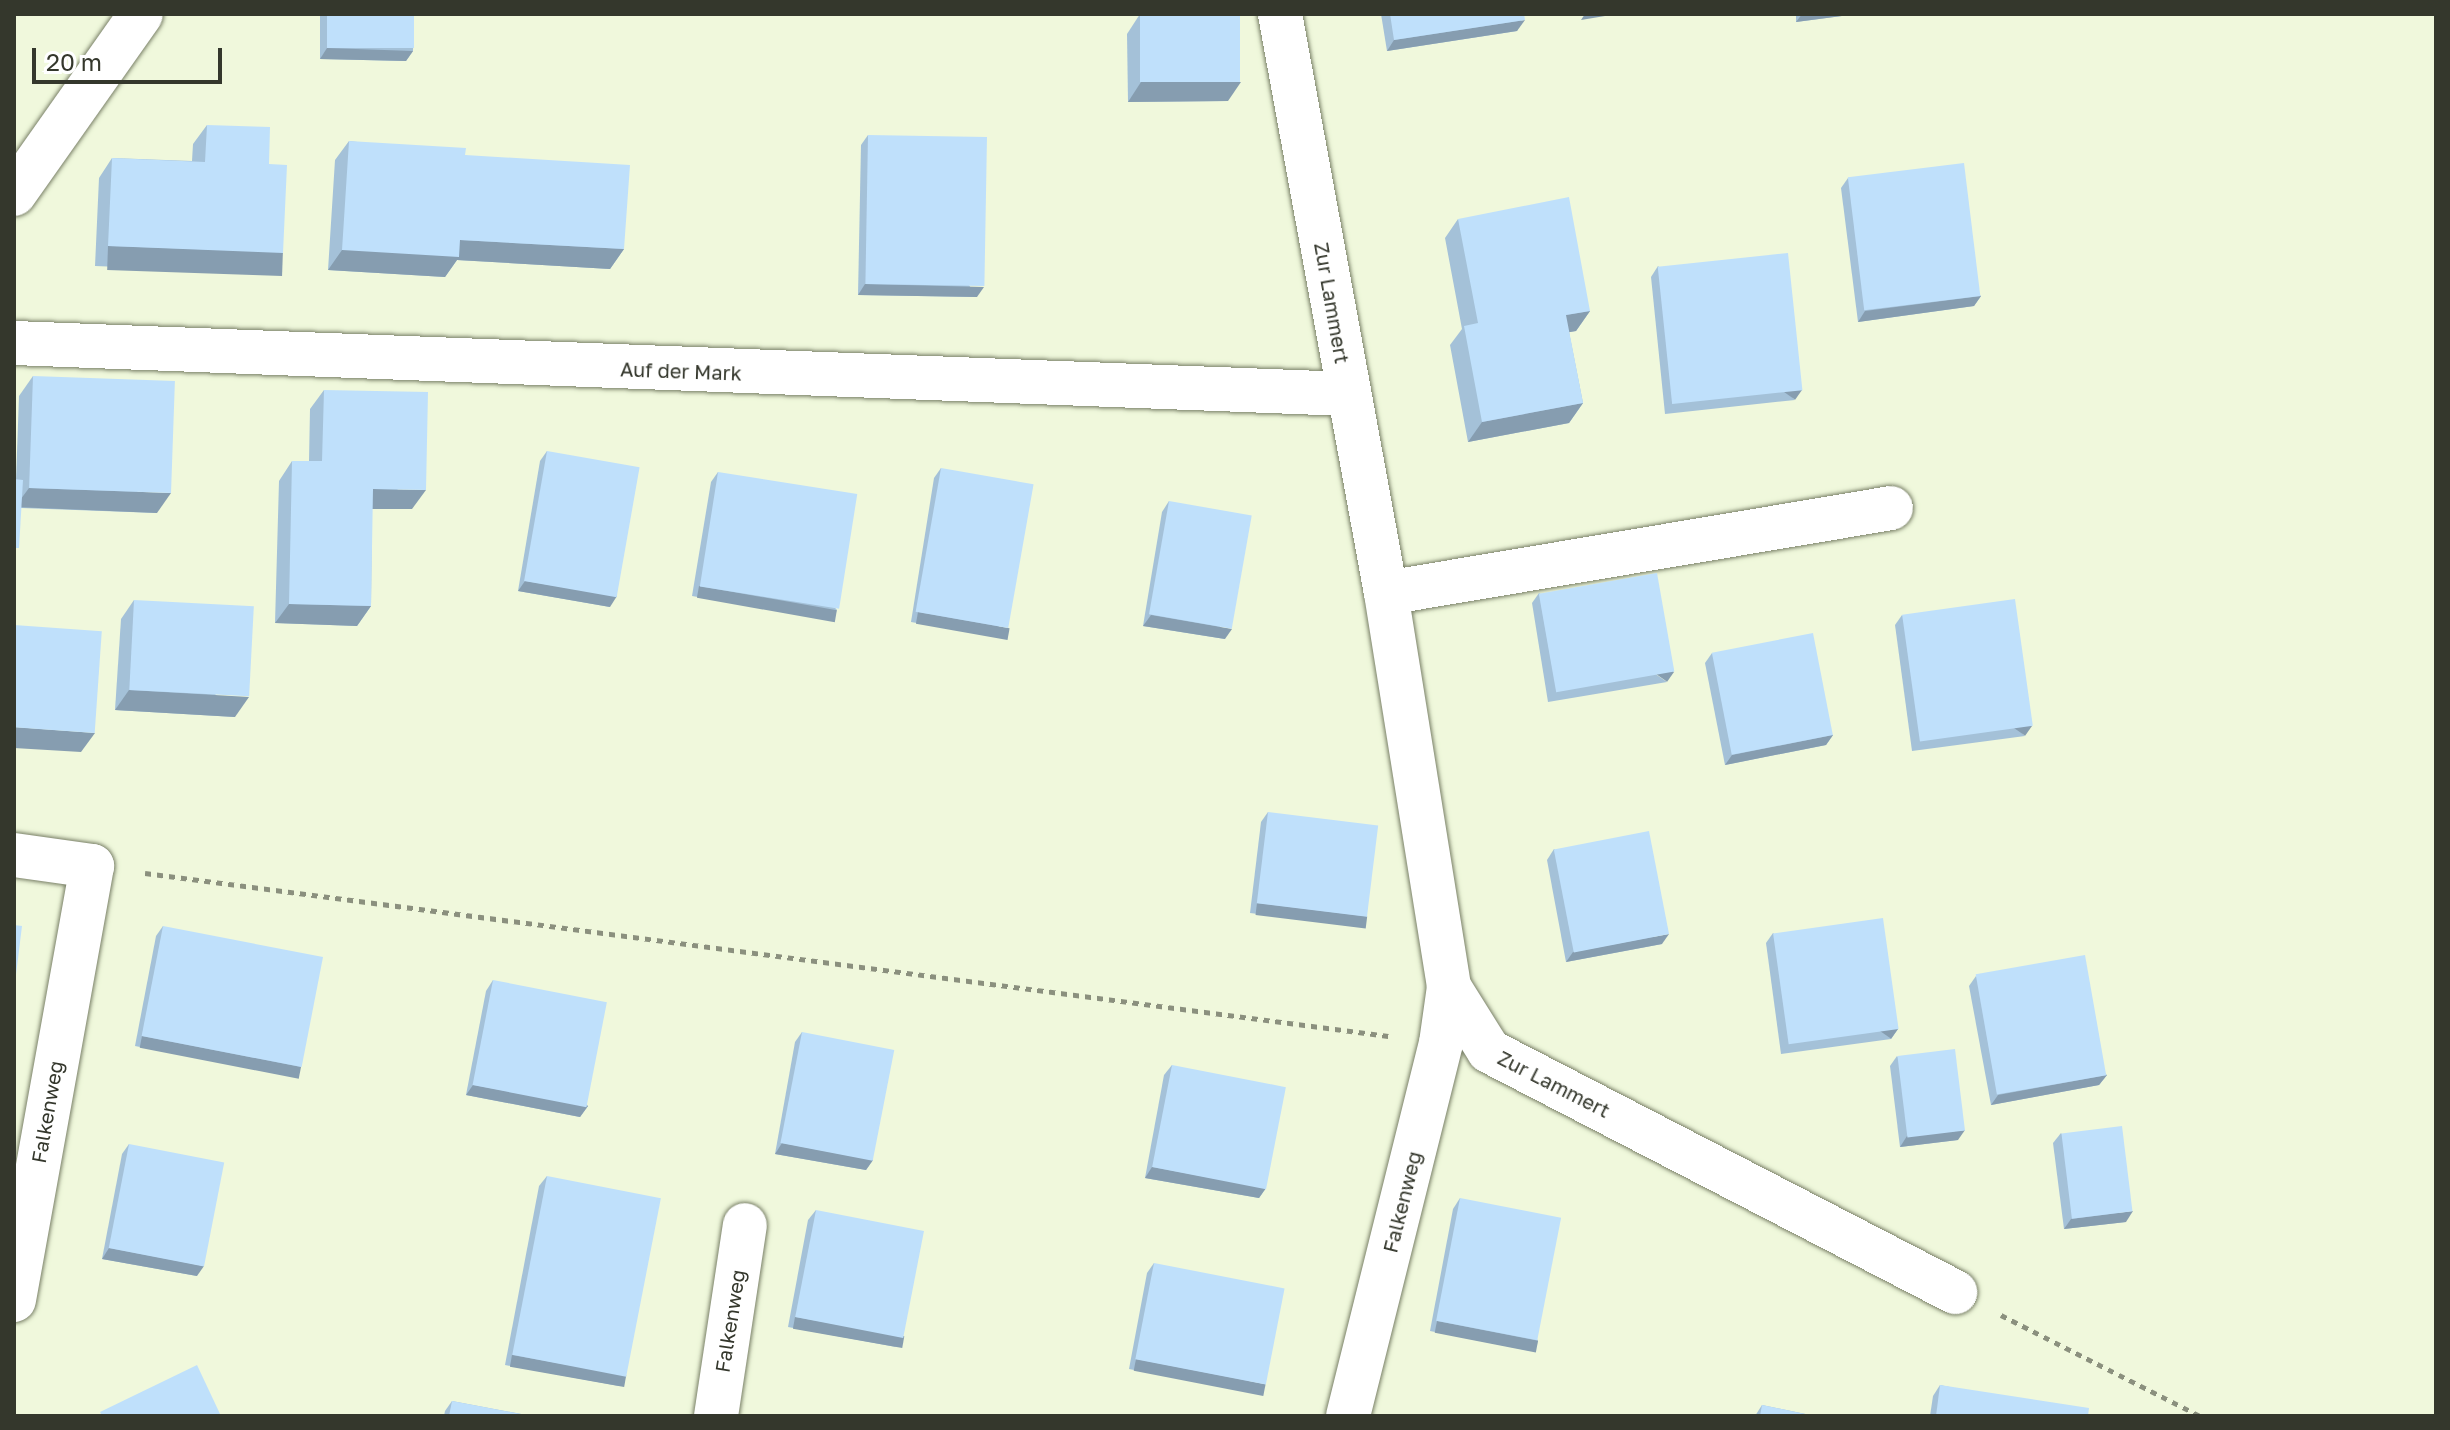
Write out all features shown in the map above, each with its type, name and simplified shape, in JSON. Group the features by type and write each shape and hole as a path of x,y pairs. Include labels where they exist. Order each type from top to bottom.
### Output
{"street":[{"path":"14,194 141,14"},
{"name":"Zur Lammert","path":"1280,14 1386,593 1449,987 1489,1051 1955,1292"},
{"name":"Auf der Mark","path":"14,343 1348,394"},
{"path":"1386,593 1891,508"},
{"path":"14,855 92,866"},
{"name":"Falkenweg","path":"14,1300 92,866"},
{"name":"Falkenweg","path":"1348,1416 1441,1043 1449,987"},
{"name":"Falkenweg","path":"716,1416 745,1225"}],"path":[{"path":"92,866 1441,1043"},
{"path":"1955,1292 2200,1416"}],"building":[{"path":"327,14 414,14 414,48 327,48"},
{"path":"1140,14 1240,14 1240,82 1140,82"},
{"path":"1390,14 1524,14 1525,20 1394,40"},
{"path":"207,125 270,127 269,164 287,165 283,253 108,246 112,158 205,162"},
{"path":"868,135 987,137 984,286 865,284"},
{"path":"349,141 466,148 465,155 630,165 624,249 460,240 459,257 342,250"},
{"path":"1964,163 1980,296 1864,310 1848,177"},
{"path":"1569,197 1590,311 1566,315 1583,403 1482,422 1464,326 1478,323 1458,219"},
{"path":"1788,253 1802,390 1672,404 1658,267"},
{"path":"33,376 175,381 171,493 29,488"},
{"path":"324,390 428,392 426,490 373,489 371,606 289,604 292,461 322,461"},
{"path":"547,451 640,467 617,597 524,581"},
{"path":"941,468 1034,484 1008,628 916,612"},
{"path":"718,472 857,494 839,609 700,587"},
{"path":"14,479 23,480 19,548 14,548"},
{"path":"1169,501 1252,516 1232,629 1149,614"},
{"path":"1657,573 1674,671 1556,692 1539,594"},
{"path":"2015,599 2033,726 1920,742 1902,615"},
{"path":"134,600 254,606 249,696 129,690"},
{"path":"14,625 102,631 95,733 14,727"},
{"path":"1813,633 1833,735 1732,755 1712,653"},
{"path":"1268,812 1378,826 1367,917 1257,903"},
{"path":"1649,831 1669,934 1574,953 1554,850"},
{"path":"1883,918 1899,1029 1789,1044 1773,933"},
{"path":"14,925 22,926 14,991"},
{"path":"163,926 323,957 302,1067 142,1036"},
{"path":"2085,955 2106,1075 1997,1094 1976,974"},
{"path":"493,980 607,1002 586,1107 473,1085"},
{"path":"802,1032 894,1050 873,1161 780,1143"},
{"path":"1955,1049 1965,1130 1907,1137 1897,1056"},
{"path":"1172,1065 1286,1087 1266,1189 1152,1167"},
{"path":"2122,1126 2132,1211 2072,1219 2061,1133"},
{"path":"129,1144 224,1163 204,1267 109,1248"},
{"path":"547,1176 661,1198 626,1377 512,1355"},
{"path":"1460,1198 1561,1218 1537,1340 1436,1321"},
{"path":"816,1210 924,1231 903,1338 795,1317"},
{"path":"1154,1263 1285,1288 1266,1385 1135,1359"},
{"path":"197,1365 221,1416 102,1416 100,1412"},
{"path":"1940,1385 2089,1408 2088,1416 1936,1416"},
{"path":"452,1401 532,1416 449,1416"},
{"path":"1762,1405 1815,1416 1760,1416"}]}
